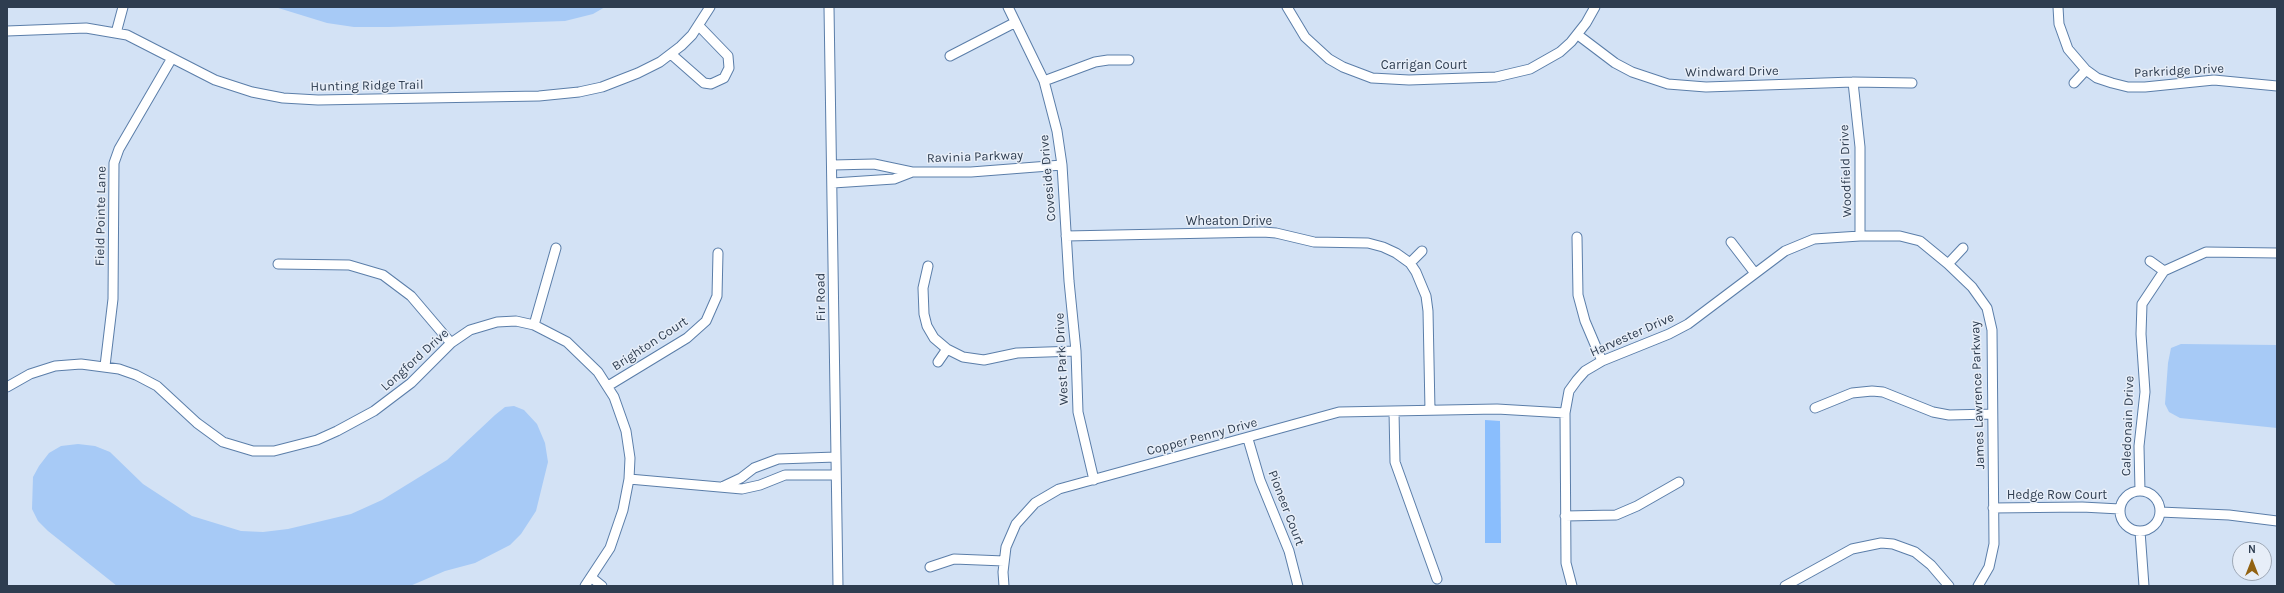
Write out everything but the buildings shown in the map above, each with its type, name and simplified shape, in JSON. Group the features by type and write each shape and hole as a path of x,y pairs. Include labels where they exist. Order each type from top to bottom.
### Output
{"street":[{"path":"116,33 123,7"},
{"name":"Hunting Ridge Trail","path":"7,32 78,28 116,33 145,43 198,72 234,87 272,96 318,100 565,94 620,81 638,73 671,54 692,36 710,7"},
{"name":"Fir Road","path":"829,7 833,165 838,586"},
{"name":"Coveside Drive","path":"1008,7 1014,23 1033,56 1044,81 1057,130 1062,165 1066,236"},
{"name":"Carrigan Court","path":"1287,7 1305,37 1329,59 1359,74 1389,80 1496,77 1515,74 1544,62 1560,52 1578,35 1594,7"},
{"path":"2058,7 2059,24 2065,43 2086,70 2074,83"},
{"path":"950,56 1014,23"},
{"path":"671,54 698,80 704,83 711,84 724,78 729,68 728,56 699,26"},
{"name":"Windward Drive","path":"1578,35 1615,63 1632,72 1668,84 1706,87 1853,82 1912,83"},
{"name":"Field Pointe Lane","path":"105,366 113,299 114,163 119,149 172,58"},
{"path":"1044,81 1094,62 1129,60"},
{"name":"Parkridge Drive","path":"2086,70 2098,78 2128,87 2145,87 2214,80 2277,86"},
{"name":"Woodfield Drive","path":"1853,82 1861,162 1860,236"},
{"path":"833,165 874,164 912,172"},
{"name":"Ravinia Parkway","path":"912,172 971,172 1062,165"},
{"path":"833,184 894,179 912,172"},
{"name":"Wheaton Drive","path":"1066,236 1276,233 1314,242 1368,243 1396,253 1410,263"},
{"name":"West Park Drive","path":"1066,236 1076,351 1080,427 1094,480"},
{"name":"James Lawrence Parkway","path":"1860,236 1911,238 1927,246 1948,264 1981,298 1990,318 1992,330 1993,556 1989,567 1978,586"},
{"name":"Harvester Drive","path":"1572,586 1566,563 1565,413 1568,396 1577,380 1585,370 1602,361 1668,334 1688,324 1754,272 1784,251 1803,242 1823,237 1860,236"},
{"path":"1577,237 1578,295 1585,321 1602,361"},
{"path":"1731,242 1754,272"},
{"path":"534,324 556,248"},
{"path":"1948,264 1963,248"},
{"path":"1422,251 1410,263 1421,283 1428,311 1430,410"},
{"path":"2150,261 2164,271 2206,252 2277,253"},
{"name":"Brighton Court","path":"608,386 687,338 706,321 717,296 718,253"},
{"path":"278,264 349,265 383,275 411,296 451,343"},
{"path":"928,266 923,288 924,314 927,326 934,338 947,349 963,357 984,360 1017,353 1076,351"},
{"name":"Caledonain Drive","path":"2140,491 2139,446 2145,392 2141,334 2142,304 2164,271"},
{"name":"Longford Drive","path":"7,388 30,374 55,366 81,364 105,366 136,375 157,386 197,423 223,442 253,451 274,451 317,440 374,411 411,383 451,343 470,330 485,324 508,321 534,324 557,335 573,346 598,372 608,386 626,431 630,458 629,479 618,530 610,548 586,586"},
{"path":"938,362 947,349"},
{"path":"1815,408 1852,393 1872,391 1883,392 1933,412 1949,415 1992,414"},
{"name":"Copper Penny Drive","path":"1004,586 1004,561 1011,534 1025,513 1046,496 1059,490 1248,439 1339,412 1497,409 1565,413"},
{"path":"1394,411 1395,462 1436,579"},
{"name":"Pioneer Court","path":"1248,439 1260,480 1286,545 1298,586"},
{"path":"722,487 740,478 754,468 778,459 836,457"},
{"path":"629,479 742,489 760,485 785,475 836,475"},
{"path":"1565,516 1616,515 1638,506 1679,482"},
{"name":"Caledonain Drive","path":"2120,509 2126,496 2140,491 2154,497 2160,512"},
{"name":"Hedge Row Court","path":"1993,508 2082,507 2120,509"},
{"path":"2120,509 2121,517 2125,525 2132,530 2140,531 2154,525 2160,512 2229,515 2277,521"},
{"path":"2140,531 2144,586"},
{"path":"1789,585 1852,549 1881,543 1898,546 1915,552 1931,565 1949,586"},
{"path":"930,567 954,559 1004,561"},
{"path":"592,578 602,586"}],"shaded area":[{"path":"275,7 605,7 593,14 565,21 354,27 327,23"},
{"path":"2181,344 2277,345 2277,428 2180,418 2169,412 2165,404 2168,363 2171,348"},
{"path":"514,406 524,410 537,424 545,443 548,462 536,511 521,534 510,545 475,563 445,571 410,586 117,586 48,531 38,521 32,509 33,477 39,466 49,453 61,446 78,444 95,446 110,452 143,484 192,516 241,531 263,532 288,529 351,514 382,500 447,460 495,415 505,407"},
{"path":"1485,420 1500,421 1501,543 1485,543"}]}
